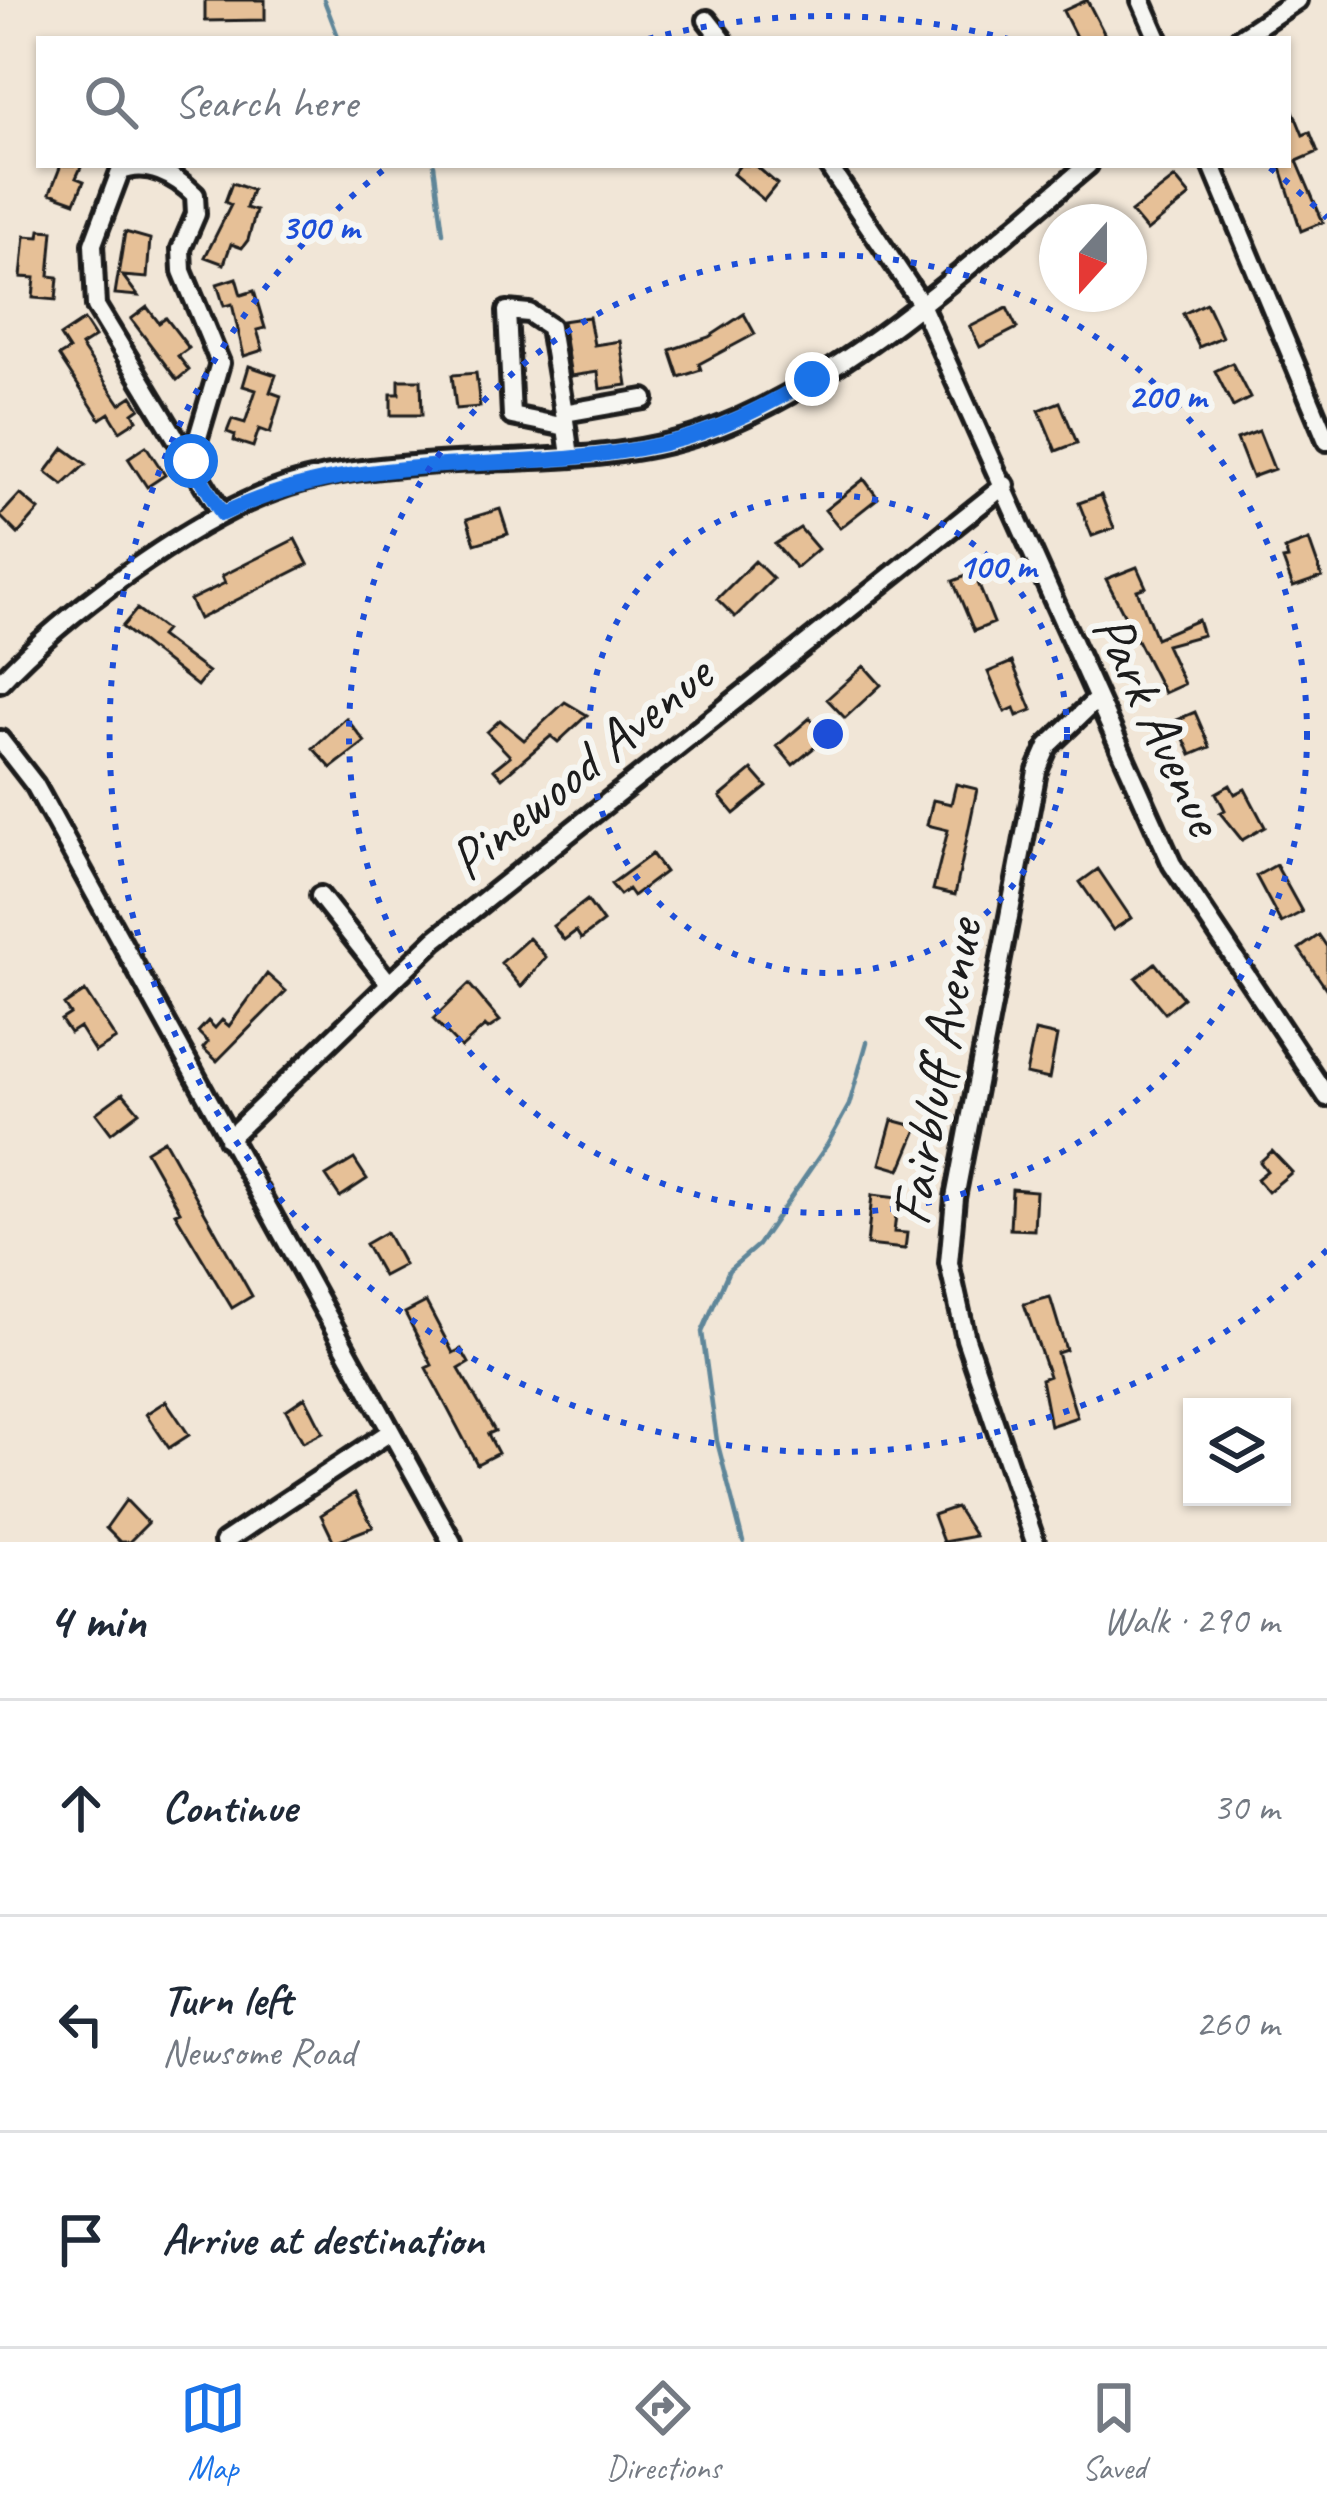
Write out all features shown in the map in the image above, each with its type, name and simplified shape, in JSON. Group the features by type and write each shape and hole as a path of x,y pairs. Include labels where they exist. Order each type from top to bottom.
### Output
{"street":[{"path":"1141,0 1157,36"},
{"path":"1244,36 1298,0"},
{"path":"707,20 720,36"},
{"path":"128,168 120,172 97,226 96,306 222,514"},
{"path":"151,168 196,195 196,214 181,249 182,271 220,363 191,461"},
{"name":"Park Avenue","path":"830,168 920,302 1172,864 1327,1097"},
{"path":"0,682 93,601 222,514 274,490 329,475 664,444 734,421 812,379 920,302 1084,168"},
{"path":"1212,168 1327,441"},
{"path":"570,456 565,420 550,326 529,313 507,311 512,416 565,420 644,399"},
{"name":"Pinewood Avenue","path":"228,1138 436,939 1005,485"},
{"name":"Fairbluff Avenue","path":"1034,1542 966,1339 949,1263 955,1198 1036,771 1048,746 1095,701"},
{"path":"0,740 35,785 387,1434 452,1542"},
{"path":"320,896 389,983"},
{"path":"224,1542 387,1434"}],"building":[{"path":"205,0 265,0 265,20 205,21"},
{"path":"1087,0 1105,36 1076,36 1063,11"},
{"path":"1291,105 1303,135 1310,132 1318,152 1297,161 1323,222 1301,231 1281,168 1291,168"},
{"path":"60,168 81,168 76,178 84,181 75,202 50,193"},
{"path":"738,168 758,168 777,184 764,200 733,174"},
{"path":"1175,178 1190,196 1147,231 1147,204 1141,204"},
{"path":"232,183 252,190 246,208 256,211 248,240 242,248 231,244 224,264 205,257 231,205 225,202"},
{"path":"40,230 53,231 49,276 58,277 56,300 33,298 35,278 21,277 25,236 39,237"},
{"path":"125,232 150,239 147,278 123,276 138,296 115,294"},
{"path":"236,278 241,295 254,291 265,328 257,330 263,350 244,356 232,304 224,306 217,284"},
{"path":"1206,303 1222,337 1199,347 1183,314"},
{"path":"147,307 159,323 166,318 189,348 178,356 189,370 177,380 131,319"},
{"path":"1007,308 1017,328 980,347 970,327"},
{"path":"744,314 755,334 699,364 701,370 679,377 670,350 709,337"},
{"path":"589,317 594,345 620,341 627,385 600,389 598,372 571,376 562,321"},
{"path":"84,320 95,337 81,346 120,404 132,396 140,408 133,413 137,420 120,431 109,413 100,419 59,356 69,350 60,336"},
{"path":"1232,363 1250,398 1233,407 1215,371"},
{"path":"249,366 276,375 270,392 281,396 270,433 259,429 253,447 234,441 235,435 227,432 232,419 245,423 256,390 243,386"},
{"path":"476,373 480,407 456,409 452,375"},
{"path":"399,380 421,380 422,415 391,415 391,394 399,394"},
{"path":"1060,402 1077,443 1056,451 1039,410"},
{"path":"1259,431 1274,469 1252,477 1237,439"},
{"path":"146,446 165,475 147,487 128,458"},
{"path":"64,448 86,464 63,485 46,472"},
{"path":"864,479 878,498 840,528 825,510"},
{"path":"20,494 39,510 18,534 0,516"},
{"path":"1101,495 1114,528 1092,536 1079,503"},
{"path":"500,509 508,534 475,544 467,519"},
{"path":"800,528 818,549 796,568 775,544"},
{"path":"295,539 308,564 199,619 190,600 225,583 222,576"},
{"path":"1309,540 1322,577 1293,587 1283,560 1288,559 1285,549"},
{"path":"755,561 773,579 735,617 717,599"},
{"path":"1137,567 1146,587 1137,590 1156,638 1198,620 1203,635 1166,645 1184,684 1164,693 1106,579"},
{"path":"974,573 994,623 974,631 953,581"},
{"path":"137,609 165,630 160,636 208,672 197,686 122,627"},
{"path":"1012,662 1032,710 1017,716 1014,708 1005,712 988,672"},
{"path":"864,666 881,685 845,718 827,699"},
{"path":"565,702 587,715 558,742 551,736 502,778 494,769 510,756 487,732 500,720 524,740"},
{"path":"1195,712 1210,747 1191,755 1176,720"},
{"path":"346,718 365,742 331,768 313,748"},
{"path":"810,718 826,738 793,765 777,746"},
{"path":"752,770 767,787 734,814 720,797"},
{"path":"956,784 977,789 955,895 933,890 948,830 927,825 933,800 951,804"},
{"path":"1230,785 1235,794 1245,789 1265,827 1242,840 1220,813 1225,810 1216,793"},
{"path":"652,854 665,872 633,896 628,889 620,895 611,884"},
{"path":"1276,865 1302,912 1281,923 1256,876"},
{"path":"1098,869 1131,918 1113,930 1080,882"},
{"path":"587,900 603,922 581,939 576,931 564,940 553,926"},
{"path":"1319,935 1327,947 1327,990 1299,949"},
{"path":"529,938 546,957 521,987 501,963"},
{"path":"1155,963 1183,998 1165,1013 1136,978"},
{"path":"267,974 286,991 217,1061 203,1048 208,1042 198,1032 208,1021 215,1028 222,1020 229,1026"},
{"path":"469,984 500,1021 488,1029 485,1026 461,1048 433,1019"},
{"path":"85,991 116,1039 95,1052 79,1027 70,1033 61,1020 70,1014 64,1005"},
{"path":"1035,1031 1057,1036 1049,1079 1026,1074"},
{"path":"123,1093 139,1112 111,1133 96,1113"},
{"path":"892,1120 918,1127 900,1170 880,1164"},
{"path":"164,1140 252,1296 232,1308 175,1213 180,1211 146,1151"},
{"path":"1272,1151 1292,1172 1268,1192 1257,1179 1267,1171 1260,1162"},
{"path":"354,1159 367,1179 340,1197 326,1176"},
{"path":"1012,1189 1036,1191 1034,1230 1010,1229"},
{"path":"872,1195 898,1198 894,1232 907,1233 905,1249 867,1245"},
{"path":"386,1232 404,1265 383,1276 365,1244"},
{"path":"1050,1297 1066,1350 1057,1353 1077,1417 1050,1426 1041,1379 1049,1376 1024,1304"},
{"path":"426,1302 453,1353 461,1349 469,1363 459,1369 495,1431 488,1434 498,1453 477,1464 426,1368 432,1365 405,1313"},
{"path":"305,1397 323,1432 303,1442 286,1410"},
{"path":"166,1401 189,1435 169,1448 146,1414"},
{"path":"355,1493 373,1527 334,1542 321,1515"},
{"path":"126,1500 148,1523 129,1542 120,1542 106,1528"},
{"path":"956,1507 975,1536 943,1542 933,1515"}],"waterway":[{"path":"324,0 338,36"},
{"path":"434,168 443,233"},
{"path":"743,1542 717,1441 702,1332 729,1270 758,1245 827,1145 849,1105 867,1042"}],"route":[{"path":"191,461 222,514 274,490 329,475 629,451 664,444 762,409 812,379"}]}
